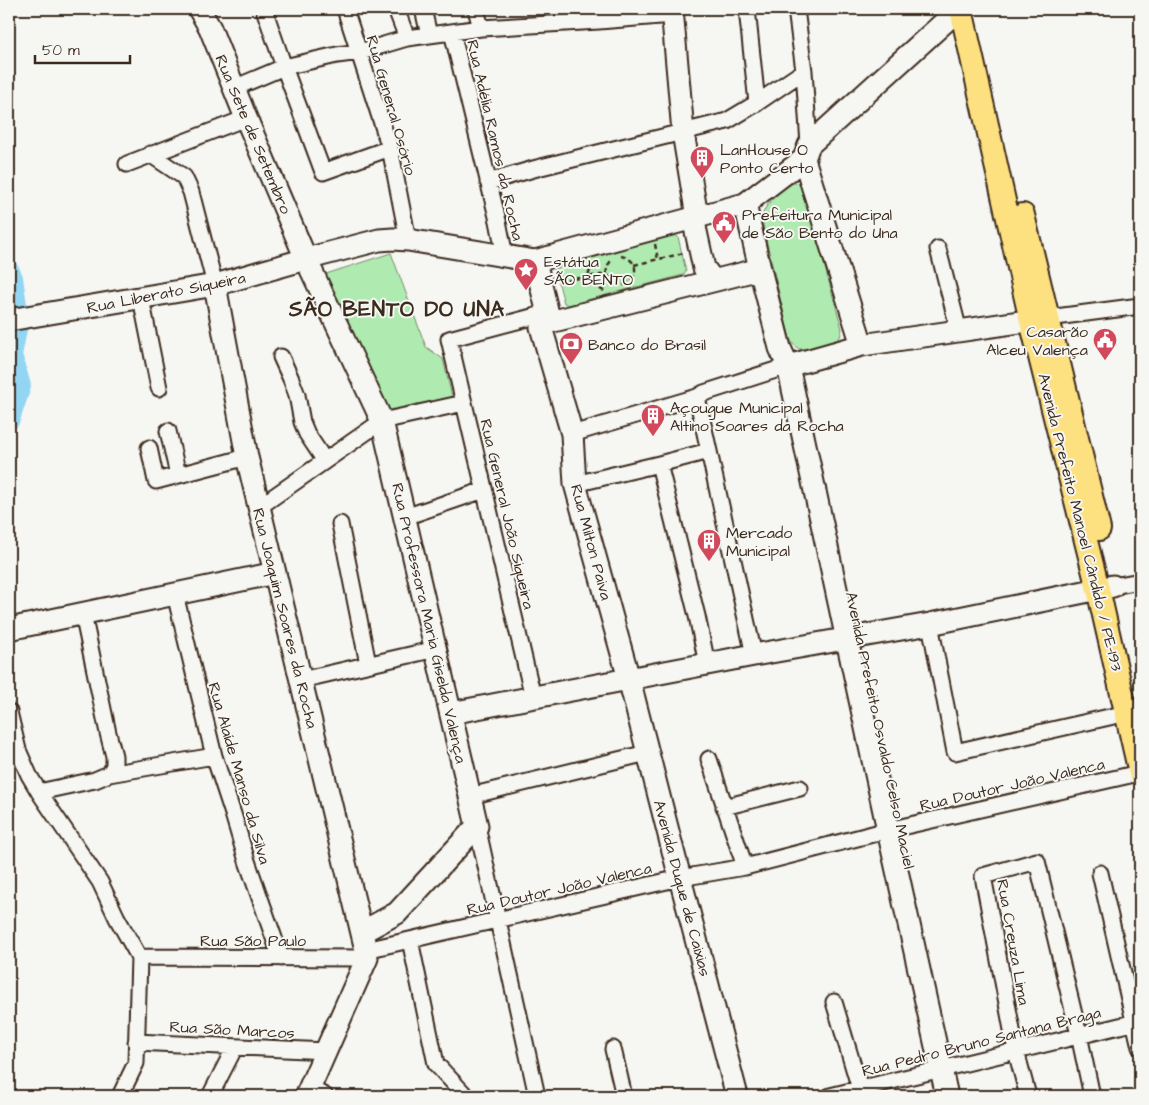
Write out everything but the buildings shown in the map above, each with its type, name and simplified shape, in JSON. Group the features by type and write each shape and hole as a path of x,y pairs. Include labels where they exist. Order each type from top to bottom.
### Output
{"main road":[{"name":"Avenida Prefeito Manoel Cândido / PE-193","path":"960,9 1105,588 1134,718 1140,774"},
{"name":"Avenida Prefeito Manoel Cândido / PE-193","path":"976,9 974,14 1039,319"}],"street":[{"name":"Rua Sete de Setembro","path":"199,9 210,28 306,259 382,421"},
{"path":"264,9 323,172 390,148"},
{"name":"Rua General Osório","path":"345,9 390,148 408,240"},
{"path":"396,9 407,38"},
{"path":"423,9 429,35"},
{"path":"476,9 481,28"},
{"path":"747,9 757,103"},
{"path":"796,9 804,71 807,152 862,345"},
{"path":"760,269 549,318 535,261 745,204 807,152 960,9"},
{"path":"234,88 284,68 336,55 360,52 407,38 597,15 673,12 683,132 687,219 694,227 704,268 715,280"},
{"name":"Rua Adélia Ramos da Rocha","path":"452,32 505,256"},
{"path":"488,182 728,121 804,71"},
{"path":"127,164 246,118"},
{"path":"150,154 184,177 192,192 215,285"},
{"name":"Avenida Prefeito Osvaldo Celso Maciel","path":"745,204 780,348 795,365 948,1068 961,1096"},
{"path":"687,219 681,224 687,230 697,269 696,281 692,286"},
{"name":"Rua Liberato Siqueira","path":"9,320 215,285 379,240 408,240 535,261"},
{"path":"938,249 959,331"},
{"name":"Rua Joaquim Soares da Rocha","path":"215,285 247,457 365,947"},
{"path":"141,298 159,388"},
{"path":"572,434 862,345 1140,306"},
{"name":"Rua General João Siqueira","path":"533,697 449,339 549,318"},
{"name":"Rua Milton Paiva","path":"549,318 541,327 572,434 576,484 629,679"},
{"path":"281,357 298,400 302,422 325,461"},
{"path":"697,397 754,655"},
{"path":"259,506 382,421 464,403"},
{"name":"Rua Professora Maria Giselda Valença","path":"382,421 477,826"},
{"path":"168,431 178,475"},
{"path":"149,448 156,481 247,457"},
{"path":"576,484 708,451"},
{"path":"659,464 707,664"},
{"path":"405,517 484,490"},
{"path":"340,524 368,664"},
{"path":"9,630 275,573"},
{"path":"451,713 754,655 930,624 1140,581"},
{"name":"Rua Alaíde Manso da Silva","path":"175,594 214,756 280,958"},
{"path":"83,614 114,756 114,766 109,774"},
{"path":"930,624 955,752 1134,718"},
{"path":"301,680 436,649"},
{"name":"Avenida Duque de Caixias","path":"629,679 737,1096"},
{"path":"9,712 18,750 29,774 39,792 100,882 139,958 136,1063 120,1096"},
{"path":"470,796 648,753"},
{"path":"39,792 95,780 109,774 214,756"},
{"path":"709,759 745,867"},
{"name":"Rua Doutor João Valenca","path":"365,947 410,940 680,878 745,867 895,828 1140,774"},
{"path":"724,807 800,788"},
{"path":"313,1094 326,1051 365,947 477,826"},
{"path":"477,826 537,1096"},
{"name":"Rua Creuza Lima","path":"1028,1096 1016,1051 983,876 1037,861 1079,1035"},
{"path":"1100,873 1138,1021 1140,1046"},
{"path":"410,940 436,1064 466,1096"},
{"name":"Rua São Paulo","path":"139,958 280,958 365,947"},
{"path":"834,1002 860,1089"},
{"name":"Rua Pedro Bruno Santana Braga","path":"830,1096 1138,1021"},
{"path":"1079,1035 1092,1096"},
{"name":"Rua São Marcos","path":"136,1042 326,1051"},
{"path":"210,1096 235,1047"},
{"path":"613,1049 624,1096"},
{"name":"Avenida Prefeito Osvaldo Celso Maciel","path":"947,1096 948,1068"}],"path":[{"path":"653,238 658,260"},
{"path":"634,265 685,253"},
{"path":"617,255 628,258 636,271 631,281 624,283 611,279 606,274 608,265 617,255"},
{"path":"579,278 589,272 598,261"},
{"path":"589,272 588,277 591,284"},
{"path":"556,284 606,274"},
{"path":"579,278 607,294"},
{"path":"624,283 628,292"}],"green space":[{"path":"792,183 797,183 803,188 842,329 840,337 834,343 804,349 799,349 790,339 762,221 765,208 771,200"},
{"path":"675,235 678,237 686,271 683,275 568,305 564,303 555,269 556,265"},
{"path":"391,253 426,347 443,359 452,397 390,412 323,275"}],"waterway":[{"path":"9,272 12,278 18,319 11,355 20,386 9,419"}],"place":[{"name":"LanHouse O Ponto Certo","path":"702,179"},
{"name":"Prefeitura Municipal de São Bento do Una","path":"724,244"},
{"name":"Estátua SÃO BENTO","path":"526,291"},
{"name":"Casarão Alceu Valença","path":"1105,361"},
{"name":"Banco do Brasil","path":"571,365"},
{"name":"Açougue Municipal Altino Soares da Rocha","path":"653,437"},
{"name":"Mercado Municipal","path":"709,562"}],"district":[{"name":"SÃO BENTO DO UNA","path":"397,309"}]}
